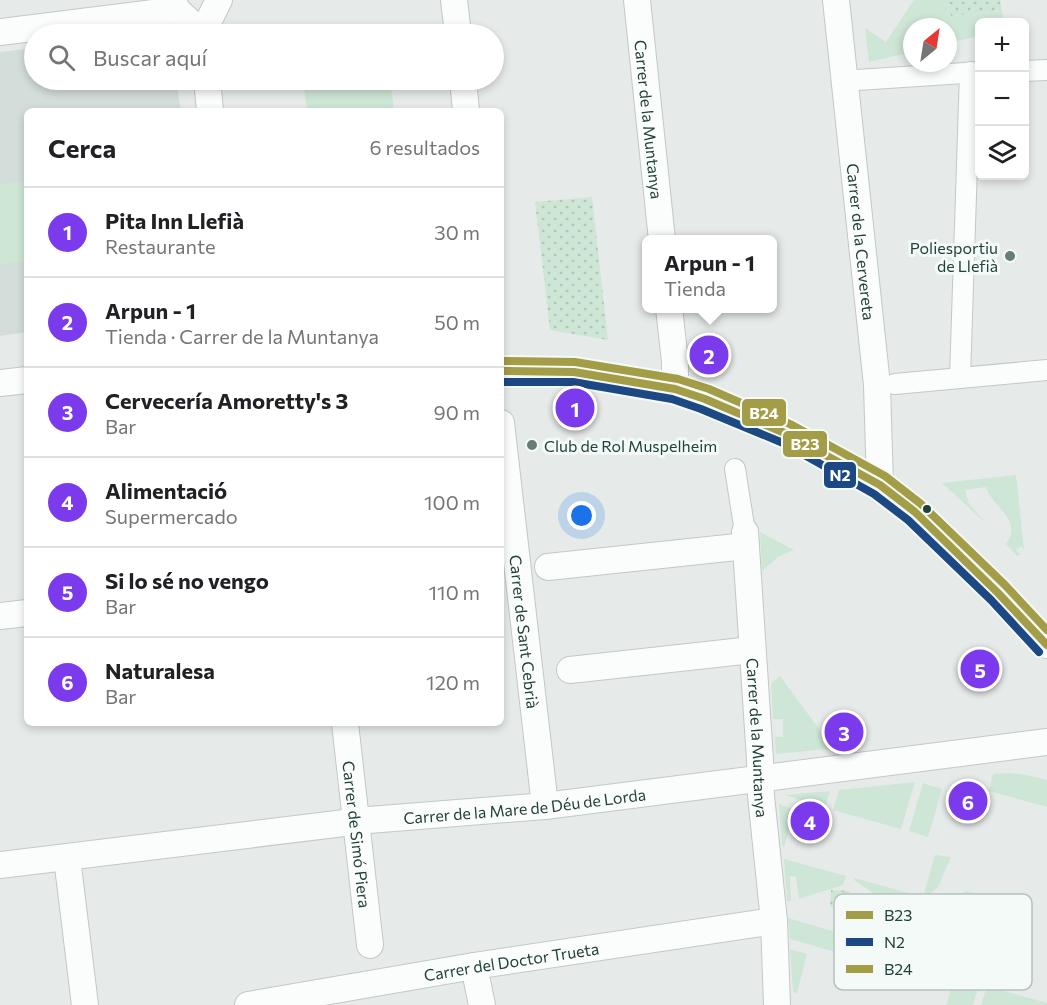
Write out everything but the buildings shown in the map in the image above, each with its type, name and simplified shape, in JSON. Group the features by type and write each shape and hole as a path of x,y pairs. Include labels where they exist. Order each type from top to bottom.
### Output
{"street":[{"path":"207,24 219,0"},
{"path":"454,0 457,24"},
{"name":"Carrer de la Muntanya","path":"637,0 661,235"},
{"name":"Carrer de la Cervereta","path":"836,0 877,385 880,485"},
{"path":"52,24 175,5 193,24"},
{"path":"0,32 24,28"},
{"path":"1029,71 1047,70"},
{"path":"857,80 975,72 960,378"},
{"path":"208,90 210,108"},
{"path":"464,90 466,108"},
{"path":"669,313 675,362 675,389"},
{"path":"895,384 1047,370"},
{"path":"504,371 574,372 675,389 765,424 835,459 880,485 915,512 999,593 1047,645"},
{"path":"0,383 24,380"},
{"name":"Carrer de Sant Cebrià","path":"504,449 545,806"},
{"name":"Carrer de la Muntanya","path":"735,469 746,539 760,777 774,921 777,1005"},
{"path":"548,567 746,539"},
{"path":"0,616 24,613"},
{"path":"570,670 752,650"},
{"name":"Carrer de Simó Piera","path":"345,726 370,945"},
{"name":"Carrer de la Mare de Déu de Lorda","path":"0,865 356,822 545,806 1047,742"},
{"path":"67,858 85,1005"},
{"name":"Carrer del Doctor Trueta","path":"257,1004 474,966 774,921"},
{"path":"474,966 482,1005"}],"shaded area":[{"path":"24,49 24,90 178,90 181,108 24,108 24,332 0,336 0,52"}],"green space":[{"path":"914,0 942,0 951,16 1002,11 1003,18 975,18 975,37 957,41 957,18 903,18 903,54 869,62 865,28 886,42"},
{"path":"942,0 1000,0 1002,11 951,16"},
{"path":"304,90 391,90 394,108 307,108"},
{"path":"24,181 24,261 0,264 0,184"},
{"path":"592,197 608,340 550,330 535,202"},
{"path":"1016,475 1024,549 1021,546 1016,550 1020,554 1017,556 1006,544 1011,535 1009,521 986,487 965,490 969,504 987,524 942,483"},
{"path":"760,532 794,550 778,557 762,571"},
{"path":"780,676 830,744 828,749 776,754 775,737 783,737 783,719 773,719 771,684"},
{"path":"1009,773 1047,780 1047,807 989,791 993,774"},
{"path":"915,782 901,829 833,810 839,790"},
{"path":"923,783 942,789 928,837 909,831"},
{"path":"830,791 825,808 785,795"},
{"path":"779,804 795,810 784,847 782,845"},
{"path":"935,855 951,857 938,887 930,894 924,894"},
{"path":"784,859 846,876 843,885 799,899 796,877 790,876 791,901 787,901"},
{"path":"854,878 912,894 875,894"},
{"path":"831,890 850,891 850,894 834,894 834,907 830,907"},
{"path":"966,891 976,894 961,894"},
{"path":"788,918 834,931 834,952 790,939"},
{"path":"790,949 807,954 797,993 793,992"},
{"path":"951,990 977,990 973,1005 946,1005"},
{"path":"986,990 1001,990 1047,1003 1047,1005 981,1005"}],"transit line":[{"name":"B24","path":"504,361 575,362 678,379 709,389 792,425 885,476 921,504 1005,585 1047,630"},
{"name":"B23","path":"504,371 574,372 675,389 705,399 787,434 880,485 915,512 998,593 1047,645"},
{"name":"N2","path":"504,382 573,382 672,399 783,443 874,494 908,520 991,600 1039,652"}],"place":[{"name":"Poliesportiu de Llefià","path":"1010,256"},
{"name":"Arpun - 1","path":"709,355"},
{"name":"Pita Inn Llefià","path":"575,408"},
{"name":"Club de Rol Muspelheim","path":"532,445"},
{"name":"Si lo sé no vengo","path":"980,669"},
{"name":"Cervecería Amoretty's 3","path":"844,732"},
{"name":"Naturalesa","path":"968,801"},
{"name":"Alimentació","path":"810,821"}]}
